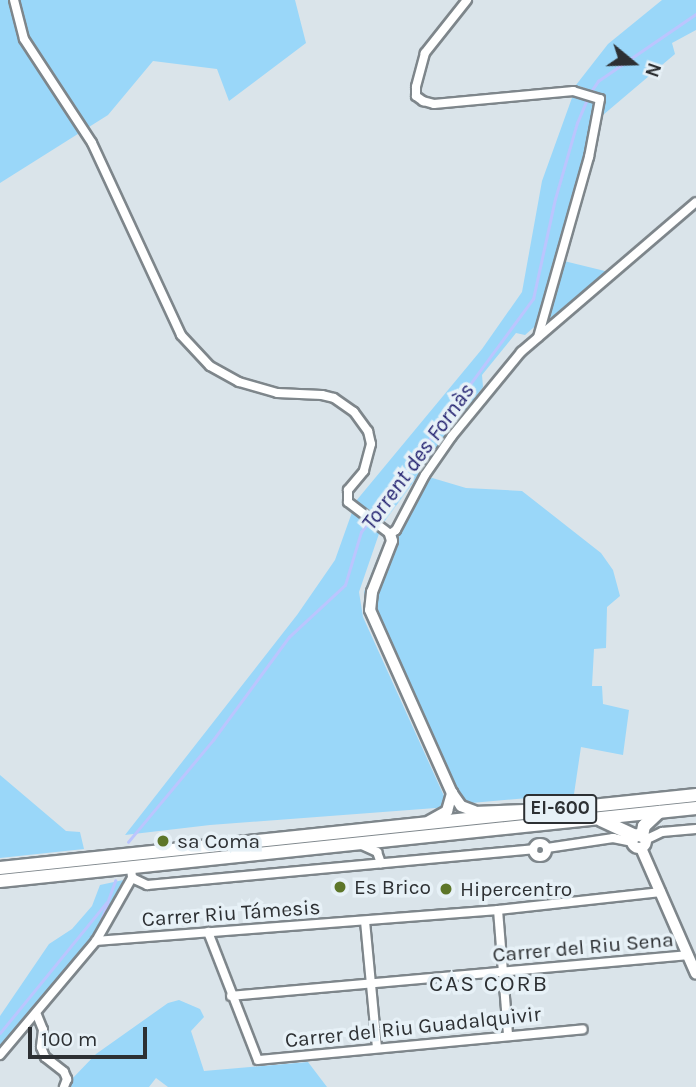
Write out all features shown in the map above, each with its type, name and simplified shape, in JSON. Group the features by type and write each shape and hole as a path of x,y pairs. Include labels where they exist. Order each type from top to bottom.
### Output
{"main road":[{"name":"EI-600","path":"0,868 696,795"},
{"name":"EI-600","path":"0,881 131,873 359,844 696,808"},
{"path":"597,819 639,840 644,826 659,812"}],"street":[{"path":"14,0 20,28 32,53 92,143 173,324 193,349 211,366 239,382 277,393 334,398 363,422 371,444 370,457 364,471 348,490 350,506 386,530 392,541 372,592 370,610 452,793 461,806 474,811 514,808 541,811"},
{"path":"467,0 425,54 416,96 434,104 573,91 600,99 589,157 538,337"},
{"path":"386,530 396,530 425,475 452,436 521,352 696,202"},
{"path":"424,823 447,811 452,793"},
{"path":"0,1055 37,1015 96,942 131,873 147,885 533,849 541,842 547,848 613,838 639,840 662,832 696,828"},
{"path":"639,840 695,971"},
{"path":"359,844 377,852 380,863"},
{"name":"Carrer Riu Támesis","path":"96,942 498,910 660,892"},
{"path":"498,910 508,1035"},
{"path":"365,921 377,1048"},
{"name":"Carrer del Riu Guadalquivir","path":"208,932 258,1060 583,1028"},
{"name":"Carrer del Riu Sena","path":"231,996 688,955"},
{"path":"37,1015 43,1030 41,1047 45,1057 64,1072 67,1079 64,1087"}],"shaded area":[{"path":"0,0 295,0 306,43 229,101 217,69 153,61 108,115 0,183"},
{"path":"662,0 696,0 696,30 672,43 675,54 603,115 604,95 576,85 608,44"},
{"path":"573,95 598,101 540,322 525,335 516,333 482,375 483,387 382,525 359,592 363,617 449,807 210,825 125,835 297,615 335,560 356,501 482,349 522,292 542,181"},
{"path":"564,261 609,272 547,326"},
{"path":"429,477 466,488 522,491 601,553 613,570 620,596 607,607 606,648 594,649 592,686 602,686 603,704 629,710 623,755 581,747 574,794 460,804 368,610 364,592 381,549 392,527"},
{"path":"0,775 66,831 80,832 84,849 0,858"},
{"path":"128,879 102,924 0,1050 0,1016 49,944 72,929 92,906 100,885"},
{"path":"179,1000 200,1009 204,1017 191,1031 204,1071 308,1062 327,1087 168,1087 156,1078 149,1087 68,1087 70,1081 96,1054 168,1003"}],"waterway":[{"name":"Torrent des Fornàs","path":"592,90 598,81 696,14"},
{"name":"Torrent des Fornàs","path":"128,842 213,740 289,637 345,585 361,532 533,299 555,199 577,123 587,99"},
{"name":"Torrent des Fornàs","path":"100,923 115,881"},
{"name":"Torrent des Fornàs","path":"0,1033 106,903"}],"place":[{"name":"sa Coma","path":"163,841"},
{"name":"Es Brico","path":"340,887"},
{"name":"Hipercentro","path":"446,889"}],"district":[{"name":"CAS CORB","path":"489,984"}]}
